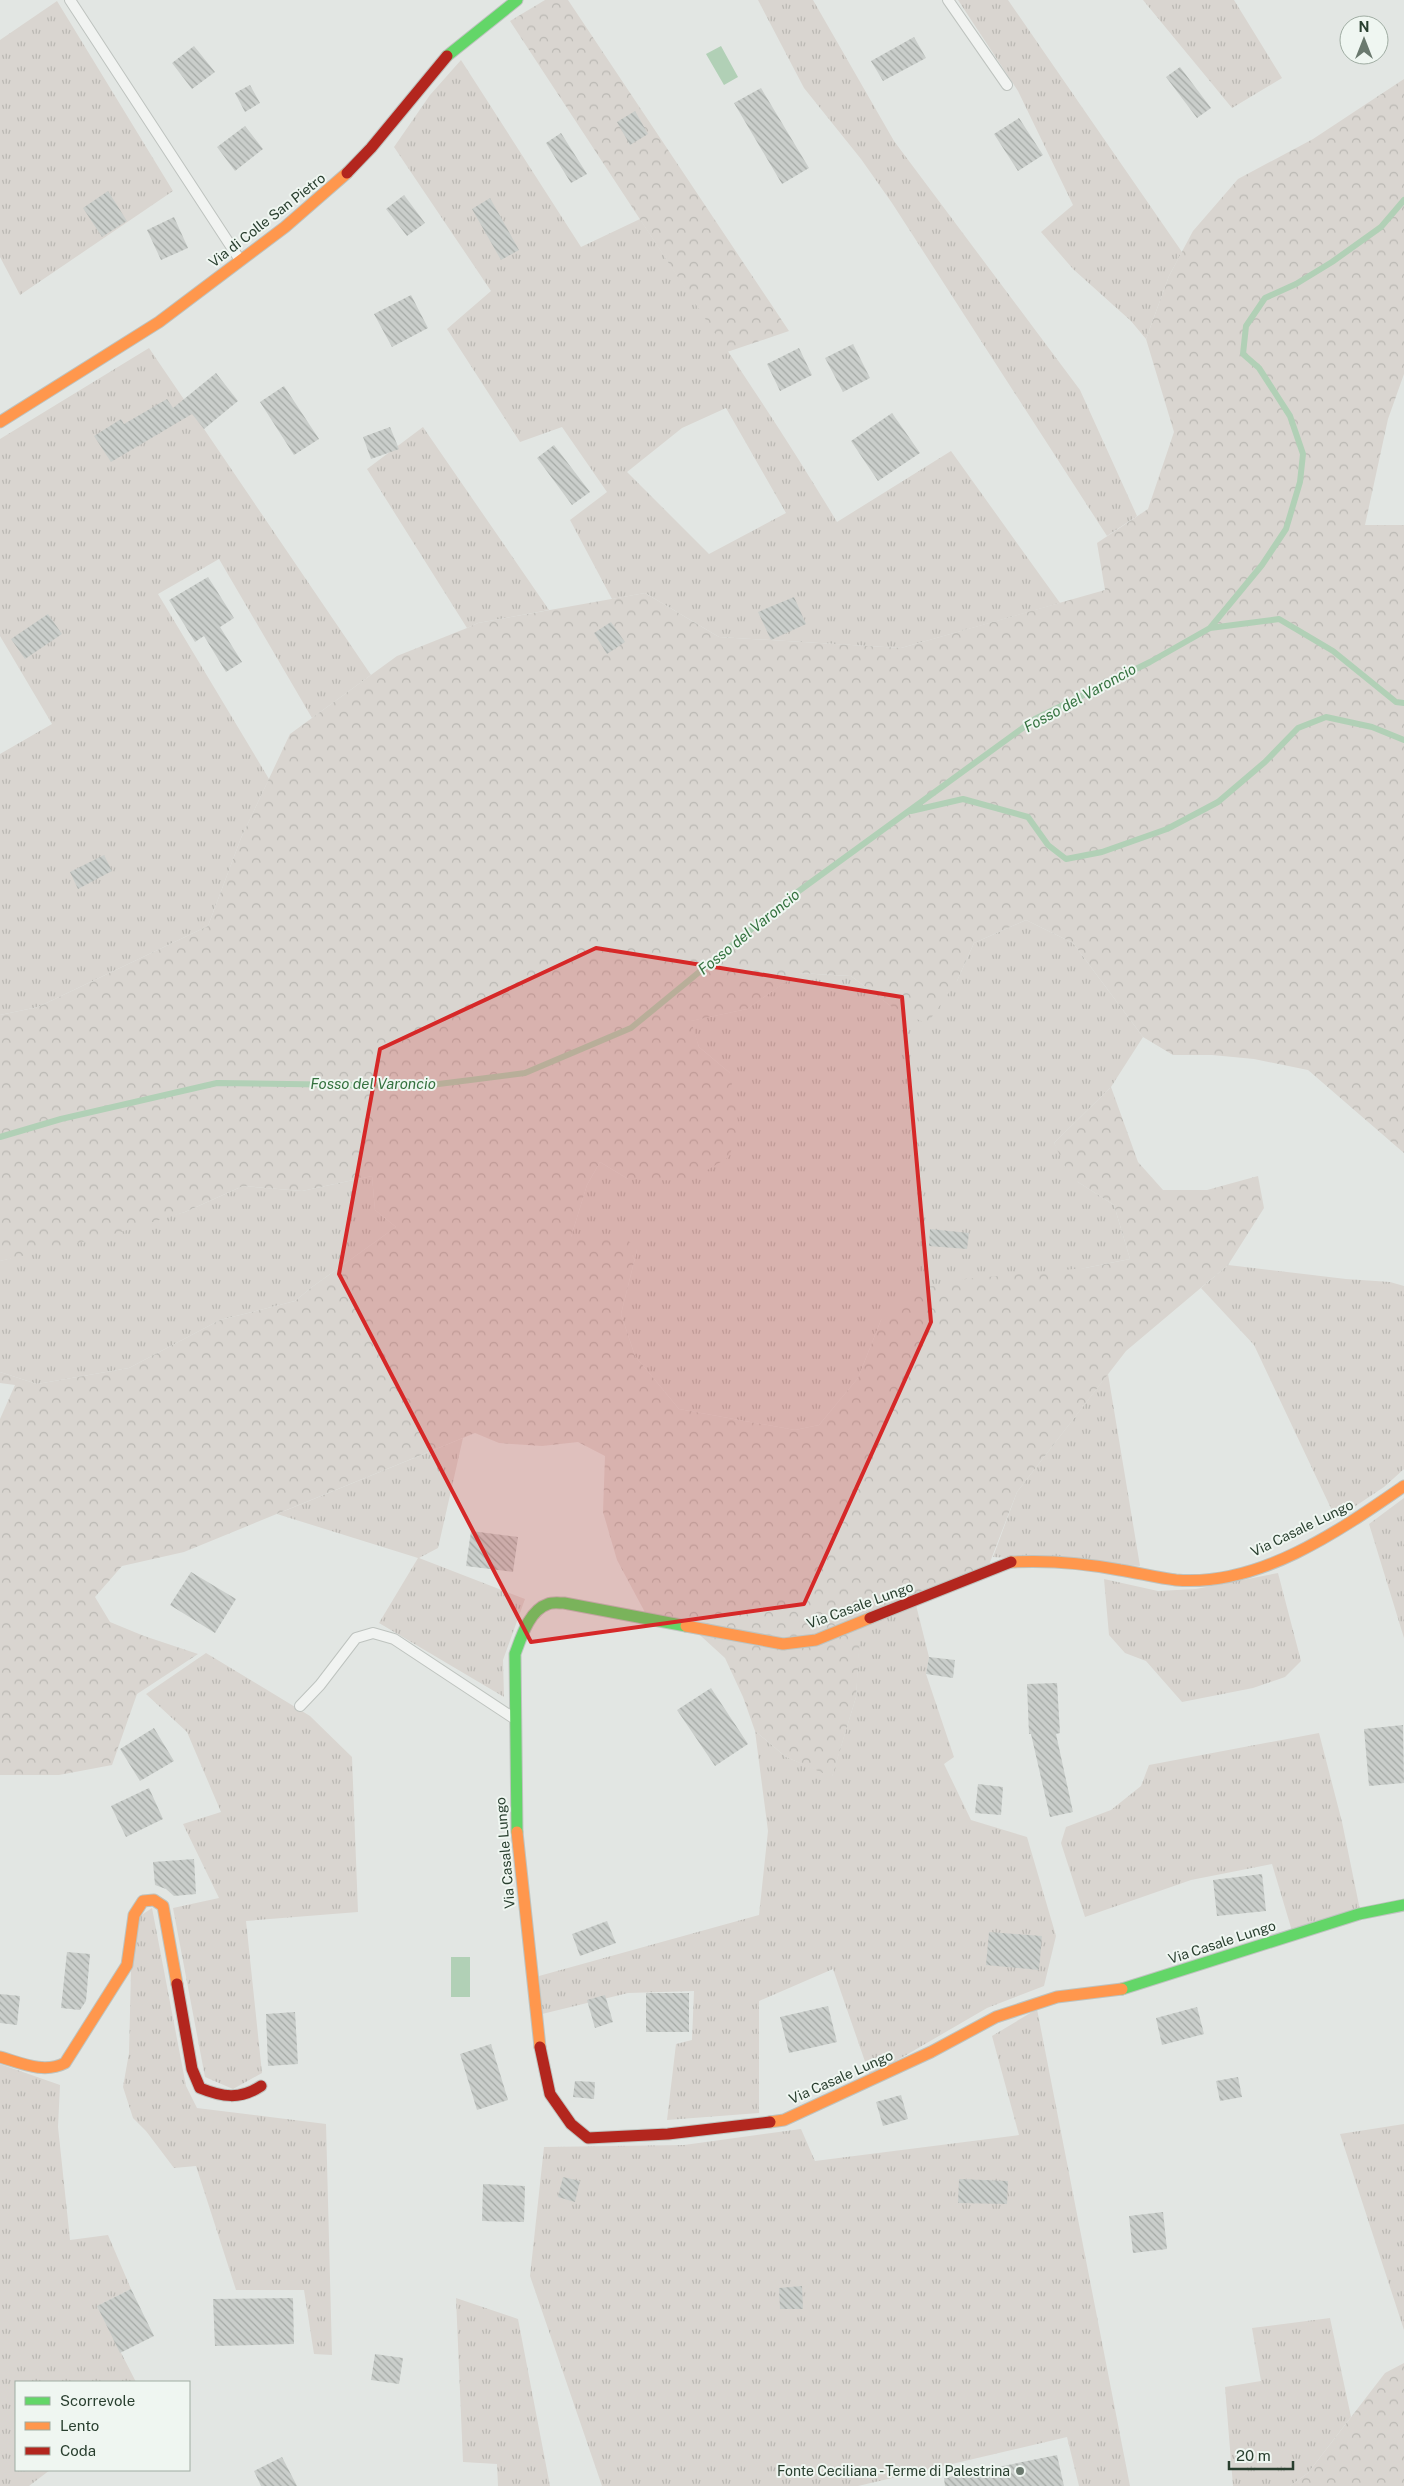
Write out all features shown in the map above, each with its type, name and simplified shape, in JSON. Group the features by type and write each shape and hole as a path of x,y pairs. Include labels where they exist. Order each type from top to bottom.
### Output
{"street":[{"name":"Via di Colle San Pietro","path":"0,422 159,322 240,261 338,183 371,148 447,56 517,0"},
{"name":"Via Casale Lungo","path":"1404,1486 1359,1518 1285,1556 1255,1569 1222,1579 1179,1580 1108,1567 1038,1560 1008,1562 816,1640 783,1644 564,1603 547,1604 534,1616 524,1630 515,1654 514,1718 515,1814 537,2034 550,2094 571,2124 588,2138 668,2134 784,2120 922,2057 996,2017 1057,1997 1120,1990 1359,1914 1404,1905"},
{"path":"0,2057 34,2067 60,2068 66,2063 127,1965 134,1915 144,1901 158,1901 163,1906 192,2069 200,2088 216,2095 234,2098 250,2095 261,2086"}],"lane":[{"path":"70,0 240,261"},
{"path":"948,0 1007,84"},
{"path":"300,1706 320,1685 356,1638 374,1633 394,1639 514,1718"}],"highlighted area":[{"path":"596,948 902,997 931,1322 804,1604 531,1642 339,1274 380,1049"}],"green space":[{"path":"545,0 568,0 789,331 727,352 510,21"},
{"path":"758,0 813,0 894,141 1080,390 1137,516 1107,536 892,203 861,159 804,88"},
{"path":"958,0 1008,0 1182,252 1169,276 1146,339 1131,321 1073,269 1041,232 1073,205 1018,91"},
{"path":"1143,0 1234,0 1282,78 1232,108"},
{"path":"57,1 173,191 20,295 0,257 0,40"},
{"path":"461,60 581,247 640,219 765,407 837,522 951,451 1060,603 901,648 719,637 645,593 612,599 570,520 607,492 562,427 520,442 447,329 491,291 394,147 430,95","holes":["726,408 786,513 709,554 627,472 682,428"]},
{"path":"1404,79 1404,374 1388,419 1365,525 1404,525 1404,1153 1308,1070 1254,1059 1212,1055 1173,1055 1143,1037 1073,943 1026,920 974,943 957,981 927,1024 892,1007 851,976 799,973 747,1009 691,1021 699,1047 730,1073 739,1128 729,1157 689,1181 628,1179 600,1162 587,1185 571,1237 624,1236 637,1250 621,1314 635,1356 679,1409 795,1430 819,1425 858,1378 881,1320 914,1290 965,1279 1085,1268 1130,1259 1114,1205 1070,1177 1054,1143 1111,1087 1138,1162 1163,1190 1207,1190 1258,1176 1264,1208 1228,1265 1126,1351 1017,1492 987,1570 861,1622 856,1697 832,1777 786,1757 755,1731 743,1697 725,1658 691,1627 648,1618 617,1560 603,1512 605,1456 578,1442 542,1446 499,1443 475,1433 184,1552 122,1566 95,1597 110,1622 144,1636 198,1654 137,1694 112,1765 59,1775 0,1775 0,1419 15,1385 0,1383 0,1372 37,1384 129,1368 220,1320 295,1301 396,1227 375,1210 372,1176 302,1191 243,1186 185,1212 108,1236 0,1261 0,1015 38,1007 208,926 241,838 290,734 397,656 478,623 645,593 719,637 901,648 1105,590 1097,543 1148,509 1174,432 1146,339 1169,276 1193,231 1238,179 1313,139"},
{"path":"149,348 371,675 312,718 219,559 158,594 269,779 241,838 208,926 38,1007 0,1015 0,754 52,724 0,636 0,439"},
{"path":"423,427 549,610 478,623 467,628 367,469"},
{"path":"1026,920 1073,943 1143,1037 1111,1087 1054,1143 1078,1182 1114,1205 1130,1259 1085,1268 881,1320 858,1378 819,1425 795,1430 679,1409 635,1356 621,1314 637,1250 571,1237 587,1185 600,1162 628,1179 730,1073 699,1047 690,1021 747,1009 798,973 851,976 892,1007 957,981 974,943"},
{"path":"372,1176 375,1210 396,1227 295,1301 220,1320 129,1368 37,1384 0,1372 0,1261 185,1212 243,1186 302,1191"},
{"path":"1228,1265 1346,1279 1390,1282 1404,1286 1404,1469 1384,1487 1336,1519 1254,1345 1201,1288"},
{"path":"1108,1374 1140,1566 993,1557 1017,1492"},
{"path":"463,1438 438,1548 419,1558 525,1599 503,1660 504,1697 379,1623 418,1558 277,1514"},
{"path":"1404,1498 1404,1638 1369,1524"},
{"path":"1278,1573 1301,1661 1285,1677 1253,1688 1182,1702 1146,1661 1125,1653 1109,1635 1104,1579 1158,1591 1196,1589"},
{"path":"915,1601 929,1657 926,1674 954,1757 944,1764 971,1820 1027,1837 1056,1936 1044,1986 987,2008 870,2076 833,1969 759,2001 759,2113 667,2120 676,2044 692,2040 694,1991 628,1993 542,2014 539,1976 759,1915 768,1831 755,1731 786,1757 832,1776 856,1697 860,1622"},
{"path":"206,1653 310,1716 352,1757 358,1912 246,1921 262,2073 233,2089 205,2077 173,1908 219,1898 183,1824 221,1812 187,1732 146,1694"},
{"path":"1319,1733 1342,1822 1360,1910 1292,1931 1272,1864 1191,1880 1085,1917 1061,1843 1066,1827 1111,1810 1141,1786 1149,1765"},
{"path":"152,1908 186,2086 197,2108 326,2124 332,2355 314,2354 304,2290 236,2290 196,2166 174,2168 146,2131 133,2118 123,2087 129,2053 131,1971 140,1916"},
{"path":"1037,2009 1130,2486 1079,2486 1067,2437 858,2486 602,2486 530,2276 544,2147 684,2145 801,2129 815,2161 1019,2135 992,2036"},
{"path":"0,2064 60,2085 58,2127 70,2240 108,2235 131,2289 97,2306 135,2381 15,2381 15,2471 49,2471 29,2486 0,2486"},
{"path":"1404,2124 1404,2330 1340,2134"},
{"path":"456,2298 518,2319 550,2486 498,2486 497,2464 463,2462"},
{"path":"1330,2318 1351,2417 1308,2473 1290,2486 1233,2486 1225,2387 1261,2381 1252,2328"},
{"path":"1404,2363 1404,2486 1290,2486 1308,2473 1385,2373"}],"shaded area":[{"path":"721,46 738,77 724,85 706,54"},
{"path":"451,1957 470,1957 470,1997 451,1997"}],"building":[{"path":"914,37 926,58 883,81 871,61"},
{"path":"194,46 215,72 192,89 172,63"},
{"path":"1180,67 1211,108 1197,118 1166,77"},
{"path":"250,85 260,103 245,112 235,93"},
{"path":"761,88 809,168 782,184 734,103"},
{"path":"635,111 648,134 630,145 617,122"},
{"path":"1019,118 1043,155 1018,171 994,134"},
{"path":"245,126 263,149 235,171 217,147"},
{"path":"561,133 587,174 571,183 546,143"},
{"path":"108,191 127,221 102,237 83,208"},
{"path":"404,195 425,223 407,236 386,209"},
{"path":"490,198 519,250 501,260 472,209"},
{"path":"174,217 188,248 161,260 147,230"},
{"path":"411,295 428,328 392,347 374,314"},
{"path":"853,344 870,378 843,392 825,358"},
{"path":"799,348 812,375 780,391 767,364"},
{"path":"216,373 238,401 204,429 192,414 111,462 94,436 121,419 124,424 167,399 173,408"},
{"path":"284,386 319,439 294,455 260,402"},
{"path":"892,413 920,453 878,481 851,441"},
{"path":"390,427 399,449 371,459 363,437"},
{"path":"554,445 590,492 572,505 537,458"},
{"path":"208,577 234,618 220,627 242,662 226,672 204,636 195,642 169,600"},
{"path":"794,597 806,624 771,640 758,612"},
{"path":"48,614 62,634 25,659 11,639"},
{"path":"611,622 625,642 607,654 594,633"},
{"path":"104,855 112,871 78,889 70,872"},
{"path":"930,1229 969,1233 967,1249 929,1246"},
{"path":"471,1531 518,1537 513,1572 466,1566"},
{"path":"191,1572 236,1599 215,1633 170,1605"},
{"path":"929,1657 955,1660 953,1678 926,1674"},
{"path":"1057,1683 1060,1733 1056,1734 1073,1812 1050,1817 1031,1734 1029,1734 1027,1684"},
{"path":"711,1688 748,1744 715,1766 677,1710"},
{"path":"1403,1725 1404,1783 1369,1786 1364,1729"},
{"path":"154,1728 174,1761 140,1781 120,1749"},
{"path":"978,1784 1003,1787 1001,1815 975,1813"},
{"path":"149,1788 163,1819 126,1837 111,1806"},
{"path":"194,1859 196,1894 174,1896 166,1889 155,1885 153,1862"},
{"path":"1262,1874 1266,1911 1217,1916 1213,1880"},
{"path":"607,1921 616,1943 580,1956 572,1934"},
{"path":"989,1932 1042,1936 1039,1970 986,1965"},
{"path":"67,1952 90,1954 86,2001 80,2010 61,2008"},
{"path":"646,1993 689,1993 689,2032 646,2032"},
{"path":"0,1994 20,1996 17,2025 0,2023"},
{"path":"605,1995 613,2022 595,2028 587,2000"},
{"path":"828,2006 837,2042 789,2053 780,2017"},
{"path":"1197,2007 1204,2034 1162,2045 1156,2018"},
{"path":"295,2012 298,2064 268,2066 266,2014"},
{"path":"491,2044 508,2100 477,2110 460,2054"},
{"path":"1238,2077 1242,2097 1220,2101 1216,2081"},
{"path":"575,2081 595,2082 594,2099 573,2097"},
{"path":"901,2095 908,2119 883,2126 876,2102"},
{"path":"563,2177 580,2181 575,2202 558,2197"},
{"path":"959,2179 1008,2181 1007,2204 958,2203"},
{"path":"483,2184 525,2186 524,2222 482,2221"},
{"path":"1163,2212 1167,2249 1133,2253 1129,2216"},
{"path":"802,2286 803,2309 780,2309 779,2288"},
{"path":"131,2289 154,2336 120,2353 97,2306"},
{"path":"293,2298 294,2344 215,2346 213,2299"},
{"path":"375,2354 403,2358 399,2384 371,2380"},
{"name":"Fonte Ceciliana - Terme di Palestrina","path":"1057,2455 1064,2486 945,2486 944,2478"},
{"path":"282,2457 297,2486 261,2486 254,2471"}],"waterway":[{"name":"Fosso del Varoncio","path":"1210,628 1262,565 1286,529 1300,482 1303,454 1290,416 1259,368 1243,354 1246,326 1265,298 1296,284 1332,262 1381,227 1404,200"},
{"name":"Fosso del Varoncio","path":"0,1137 61,1119 217,1083 423,1086 525,1073 631,1028 792,896 1035,719 1150,662 1210,628 1279,619 1333,651 1396,702 1404,703"},
{"name":"Fosso del Varoncio","path":"911,811 963,799 1028,817 1048,845 1066,859 1102,852 1167,829 1218,802 1265,762 1298,728 1326,717 1372,727 1404,740"}],"traffic: fast":[{"path":"447,56 517,0"},
{"path":"517,1832 515,1654 531,1618 541,1607 550,1603 564,1603 686,1626"},
{"path":"1122,1989 1359,1914 1404,1905"}],"traffic: slow":[{"path":"0,422 159,322 285,227 347,173"},
{"path":"1011,1562 1039,1561 1079,1564 1176,1580 1207,1580 1238,1575 1297,1552 1325,1537 1353,1521 1404,1486"},
{"path":"686,1626 783,1644 816,1640 870,1618"},
{"path":"517,1832 540,2047"},
{"path":"0,2057 41,2068 49,2068 65,2063 127,1965 134,1915 143,1901 154,1900 163,1906 177,1984"},
{"path":"770,2122 784,2120 931,2052 996,2017 1057,1997 1122,1989"}],"traffic: jam":[{"path":"347,173 371,148 447,56"},
{"path":"870,1618 1011,1562"},
{"path":"177,1984 192,2069 200,2088 231,2096 246,2093 261,2086"},
{"path":"540,2047 550,2094 571,2124 588,2138 668,2134 770,2122"}],"place":[{"name":"Fonte Ceciliana - Terme di Palestrina","path":"1020,2471"}]}
